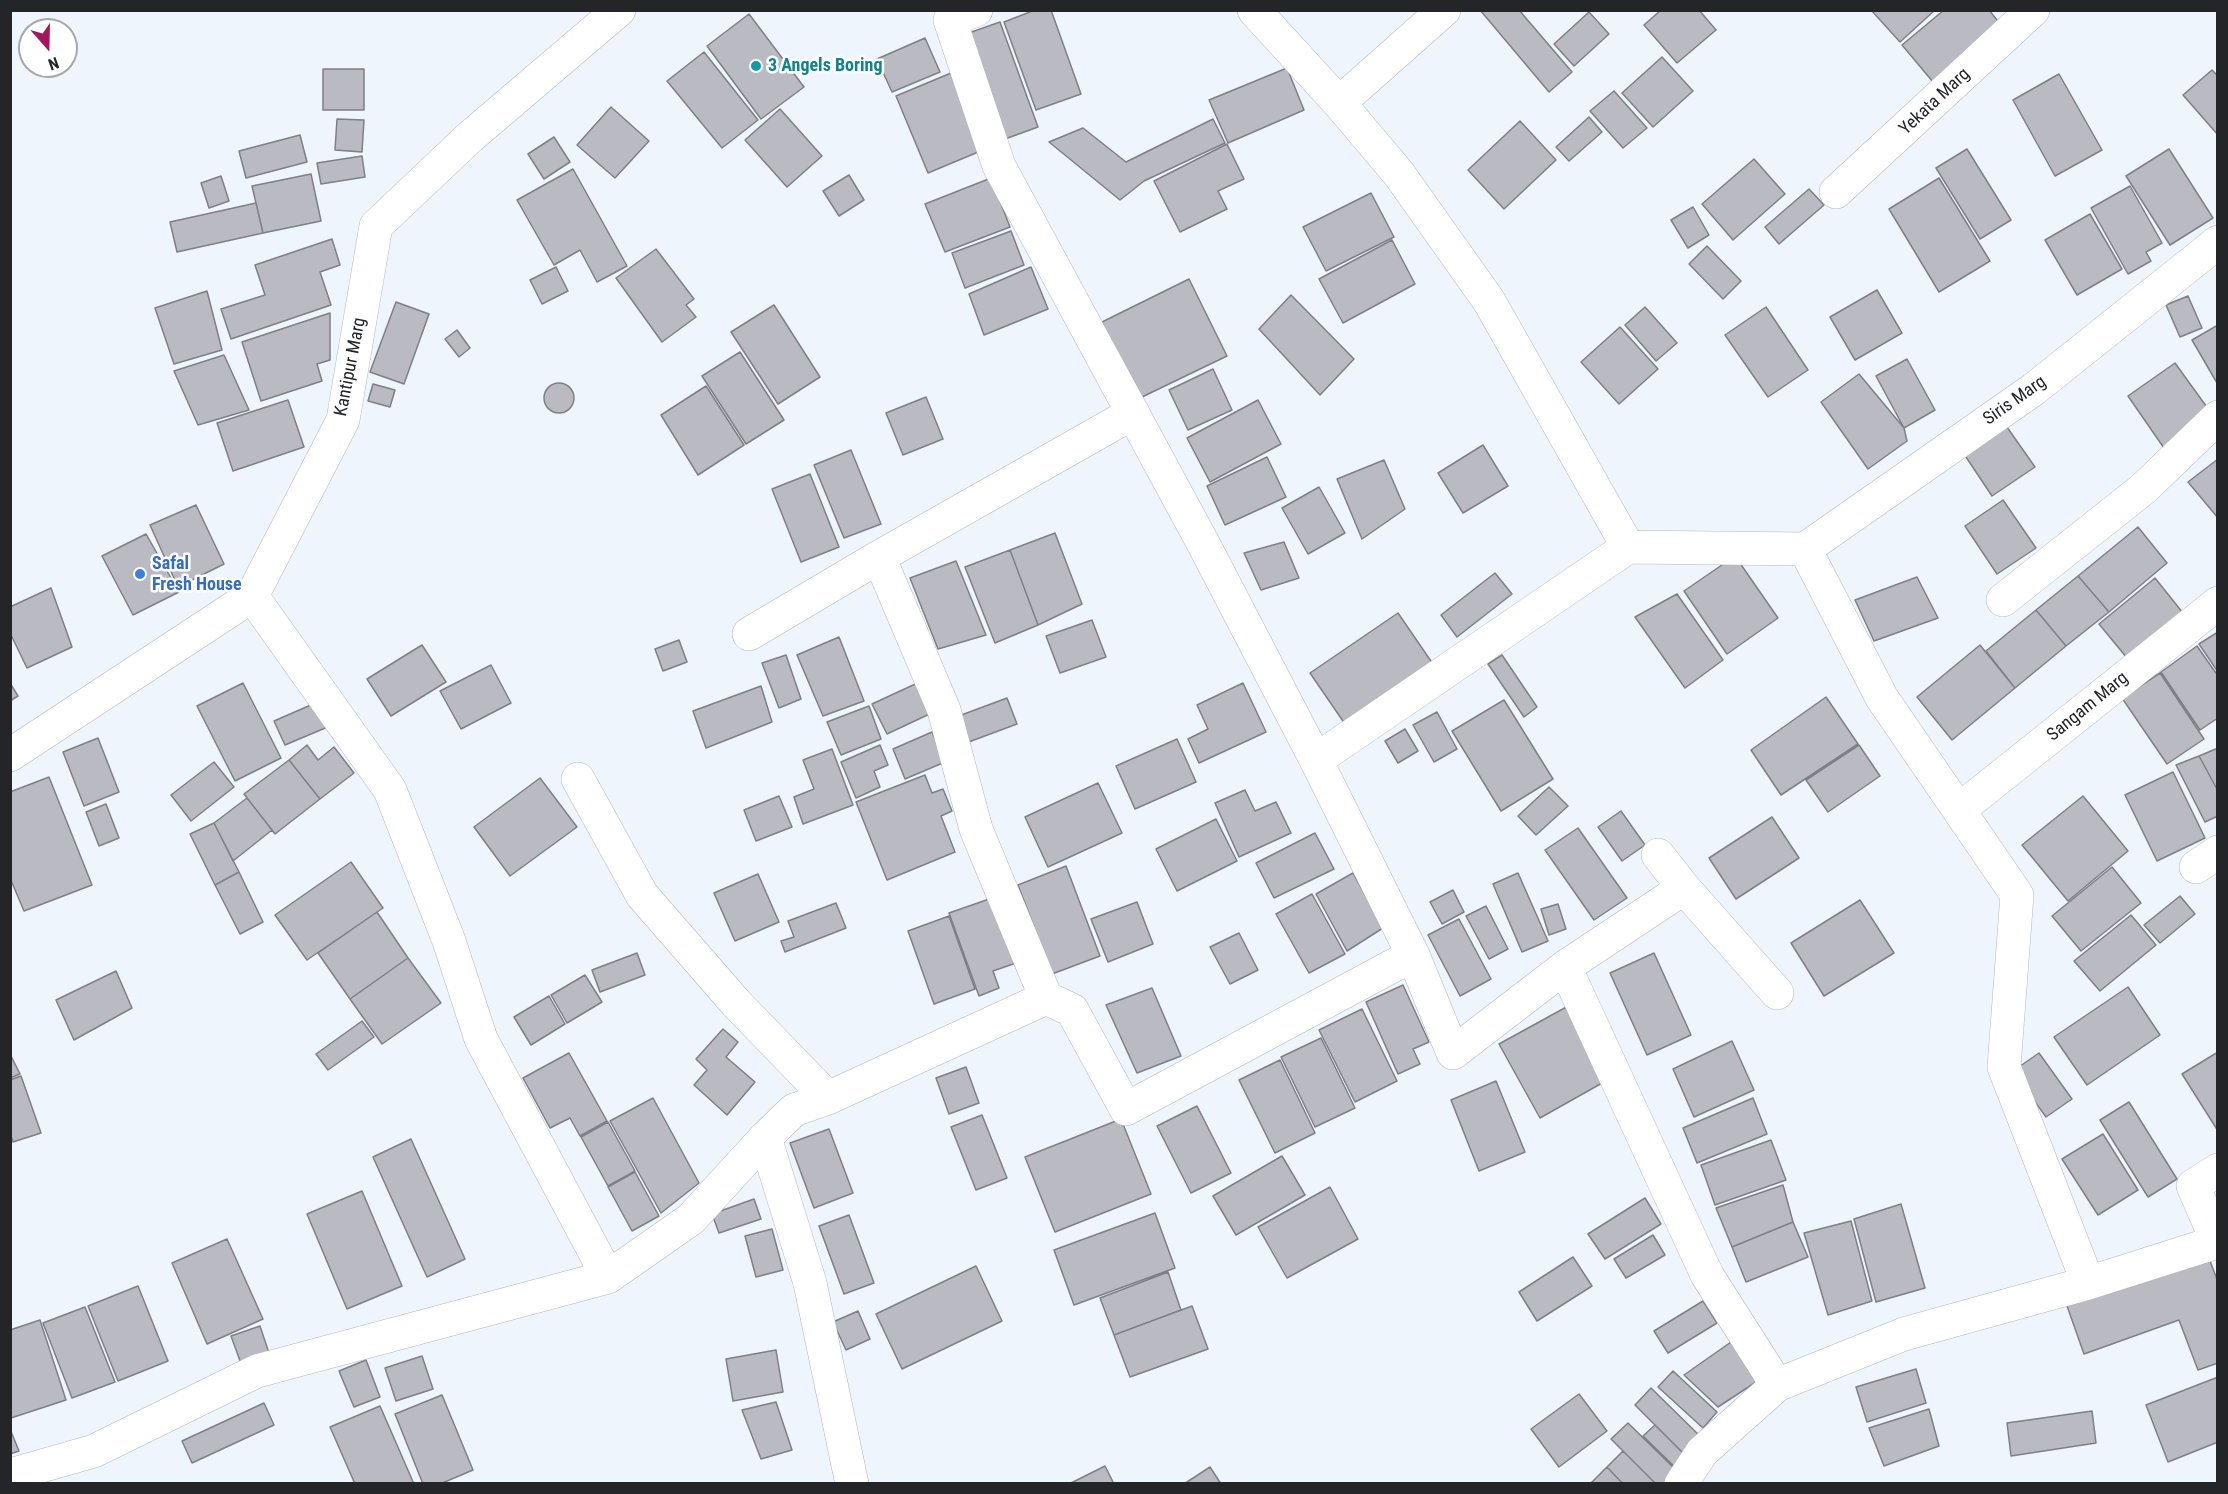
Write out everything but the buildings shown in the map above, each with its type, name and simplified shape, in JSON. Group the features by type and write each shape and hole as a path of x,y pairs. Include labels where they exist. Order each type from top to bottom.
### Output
{"street":[{"name":"Kantipur Marg","path":"10,755 252,596 343,420 376,226 471,137 619,10"},
{"path":"976,10 950,20 999,166 1133,413 1316,760 1413,954 1454,1053 1565,967 1684,888"},
{"path":"1339,103 1444,10"},
{"name":"Yekata Marg","path":"1836,192 2033,10"},
{"path":"1267,15 1399,174 1489,302 1628,547"},
{"name":"Siris Marg","path":"1805,549 2034,389 2217,242"},
{"path":"749,634 879,557 1133,413"},
{"path":"2003,600 2143,489 2217,417"},
{"path":"1316,760 1628,547 1805,549 1882,698 2017,895 2004,1067 2088,1283"},
{"path":"879,557 944,710 976,829 1046,998 1072,1010 1126,1109 1413,954"},
{"path":"252,596 390,790 449,941 482,1039 608,1277"},
{"name":"Sangam Marg","path":"1959,810 2217,603"},
{"path":"578,779 642,895 736,1003 828,1098"},
{"path":"1658,855 1684,888 1777,993"},
{"path":"1565,967 1707,1275 1777,1385"},
{"path":"10,1475 94,1451 257,1371 608,1277 691,1219 765,1138 794,1110 828,1098 1046,998"},
{"path":"765,1138 810,1283 852,1484"},
{"path":"1681,1484 1702,1452 1777,1385 1904,1334 2088,1283 2217,1243 2193,1186 2217,1170"}],"place":[{"name":"3 Angels Boring","path":"756,66"},
{"name":"Safal Fresh House","path":"140,574"}]}
